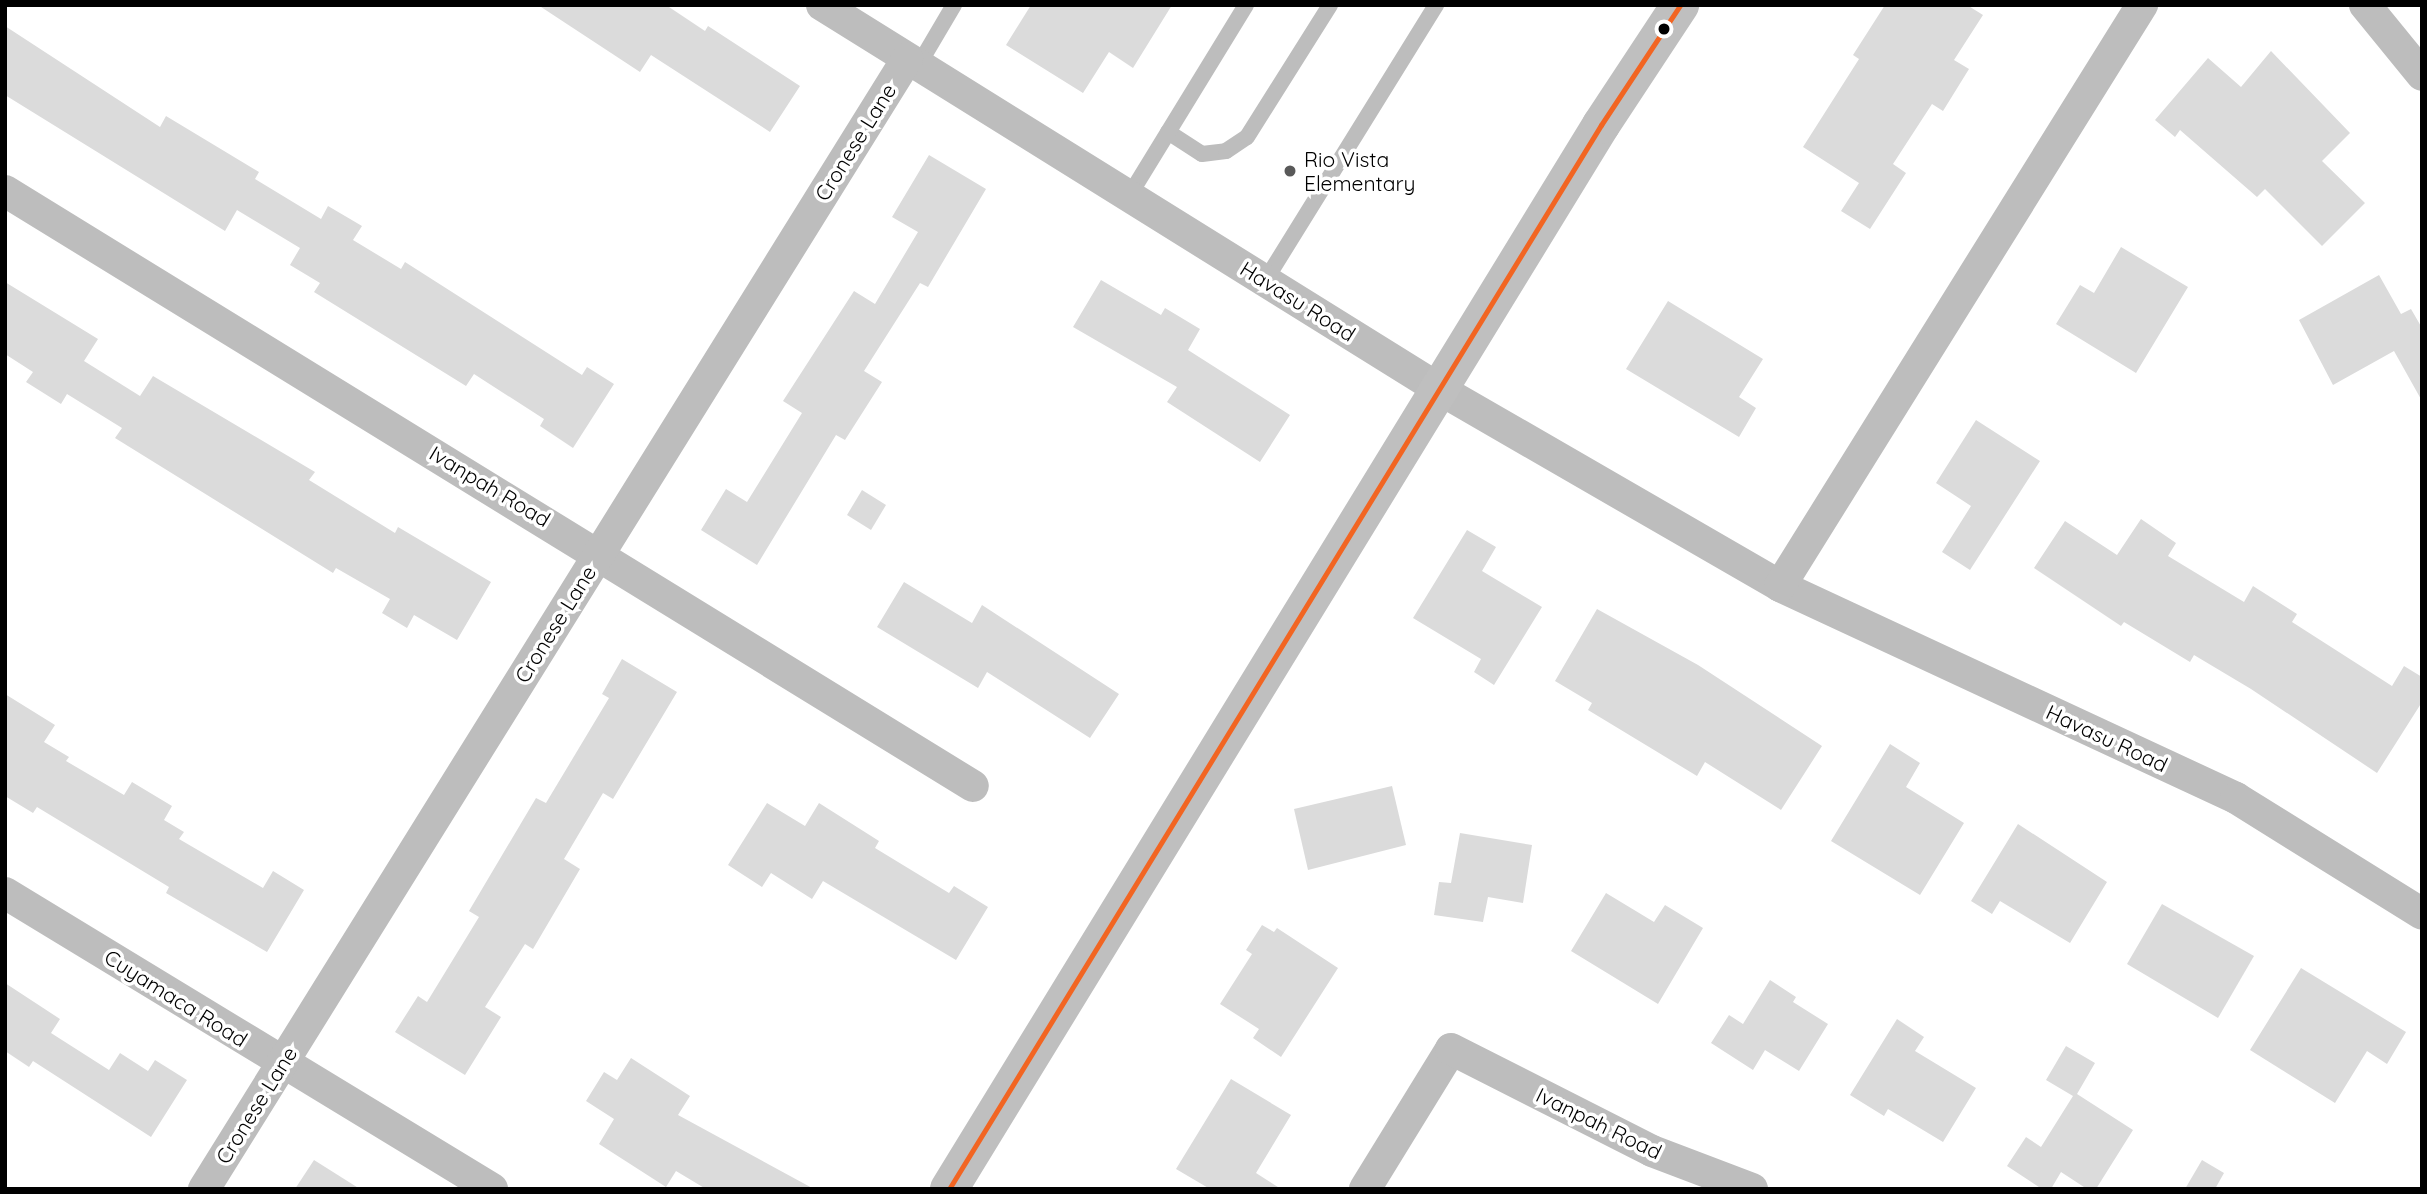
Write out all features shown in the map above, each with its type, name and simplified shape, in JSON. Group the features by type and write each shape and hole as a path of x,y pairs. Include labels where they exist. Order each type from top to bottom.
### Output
{"main road":[{"path":"949,1189 1601,125 1680,5"}],"street":[{"name":"Havasu Road","path":"822,5 1439,389 1780,586 2236,798 2422,914"},
{"path":"1780,586 2142,5"},
{"path":"2365,5 2422,75"},
{"name":"Cronese Lane","path":"204,1189 600,553 913,62"},
{"name":"Ivanpah Road","path":"5,191 600,553 973,786"},
{"name":"Cuyamaca Road","path":"5,893 492,1189"},
{"name":"Ivanpah Road","path":"1365,1189 1451,1049 1652,1152 1752,1189"}],"lane":[{"path":"913,62 954,5"},
{"path":"1129,196 1246,5"},
{"path":"1168,132 1202,154 1226,151 1247,137 1330,5"},
{"path":"1265,281 1436,5"}],"building":[{"path":"538,5 666,5 705,31 708,26 800,86 770,132 651,55 640,72"},
{"path":"1031,5 1172,5 1133,68 1109,52 1083,93 1006,45"},
{"path":"1885,5 1967,5 1983,15 1954,60 1969,69 1943,111 1932,104 1893,164 1906,173 1870,229 1841,211 1859,183 1803,147 1859,59 1853,55"},
{"path":"5,26 160,127 166,116 259,172 255,179 321,219 328,206 362,226 353,240 401,269 405,262 582,375 587,367 614,384 573,448 540,426 544,419 474,374 466,386 314,292 320,283 290,265 300,248 237,210 225,231 5,95"},
{"path":"2271,51 2350,133 2322,161 2365,203 2322,246 2265,189 2257,197 2180,130 2175,137 2155,120 2208,58 2241,87"},
{"path":"929,155 986,189 928,287 920,283 864,371 882,382 845,440 836,435 757,565 701,530 726,489 747,502 802,413 783,401 854,291 875,304 918,232 892,217"},
{"path":"2121,247 2188,287 2136,373 2056,324 2080,285 2094,293"},
{"path":"2379,275 2401,314 2411,309 2422,328 2422,401 2394,351 2333,385 2299,320"},
{"path":"1101,280 1161,315 1165,308 1200,329 1188,350 1290,415 1260,462 1167,402 1177,387 1073,327"},
{"path":"5,282 98,339 84,361 140,396 153,376 315,472 309,480 395,533 398,527 491,582 457,640 414,615 407,628 382,613 390,599 336,568 333,573 115,438 122,428 67,394 61,404 26,382 33,372 5,354"},
{"path":"1668,301 1763,359 1739,397 1756,408 1739,437 1626,369"},
{"path":"1976,420 2040,461 1970,570 1942,552 1971,506 1936,483"},
{"path":"862,490 886,505 871,530 847,515"},
{"path":"2141,519 2176,543 2168,556 2244,602 2253,586 2297,614 2292,622 2392,686 2404,666 2422,677 2422,702 2377,773 2251,689 2194,655 2190,662 2124,622 2121,626 2034,568 2065,521 2117,555"},
{"path":"1467,530 1496,547 1482,571 1542,607 1494,685 1474,672 1481,659 1413,618"},
{"path":"904,582 972,623 982,605 1119,694 1090,738 987,672 978,688 877,627"},
{"path":"1597,609 1698,665 1822,746 1781,810 1705,762 1697,776 1588,710 1592,703 1555,681"},
{"path":"622,659 677,692 613,799 603,793 564,859 580,869 533,949 525,944 485,1007 501,1017 465,1075 395,1032 418,996 427,1002 479,917 469,911 536,798 546,803 609,698 602,694"},
{"path":"5,694 55,725 44,742 69,757 66,761 124,795 132,782 172,806 164,820 184,832 179,839 263,888 273,871 304,890 267,952 166,893 169,887 37,807 33,813 5,796"},
{"path":"1890,744 1920,763 1906,787 1964,823 1920,895 1831,841"},
{"path":"1392,786 1406,845 1308,870 1294,809"},
{"path":"767,803 805,826 819,803 879,841 875,848 949,893 954,886 988,907 956,960 823,881 812,899 771,873 762,887 728,865"},
{"path":"2018,824 2107,882 2070,943 2000,901 1992,914 1971,901"},
{"path":"1460,833 1532,845 1523,903 1488,897 1483,922 1434,915 1439,882 1451,883"},
{"path":"1606,893 1654,922 1665,905 1703,928 1658,1004 1571,951"},
{"path":"2162,904 2254,956 2218,1018 2127,964"},
{"path":"1262,925 1274,932 1277,928 1338,968 1281,1057 1253,1038 1259,1029 1220,1004 1252,954 1246,950"},
{"path":"2301,968 2406,1032 2387,1064 2367,1051 2335,1103 2250,1050"},
{"path":"1770,980 1796,997 1793,1002 1828,1024 1799,1071 1765,1050 1753,1070 1711,1043 1729,1015 1743,1024"},
{"path":"5,983 60,1019 51,1033 109,1070 120,1053 148,1071 155,1060 187,1080 151,1137 33,1061 29,1067 5,1051"},
{"path":"1897,1019 1924,1037 1915,1051 1976,1088 1943,1142 1888,1109 1884,1116 1850,1095"},
{"path":"2066,1046 2095,1063 2077,1094 2133,1130 2096,1189 2087,1189 2061,1172 2051,1189 2042,1189 2007,1166 2026,1137 2041,1147 2073,1096 2046,1080"},
{"path":"631,1058 690,1096 678,1115 814,1189 706,1189 676,1171 666,1187 599,1144 614,1119 586,1101 604,1072 617,1080"},
{"path":"1231,1079 1291,1115 1256,1173 1281,1189 1210,1189 1176,1169"},
{"path":"314,1160 360,1189 295,1189"},
{"path":"2202,1160 2224,1173 2215,1189 2185,1189"}],"transit line":[{"path":"949,1189 1601,125 1680,5"}],"place":[{"name":"Rio Vista Elementary","path":"1290,171"}]}
